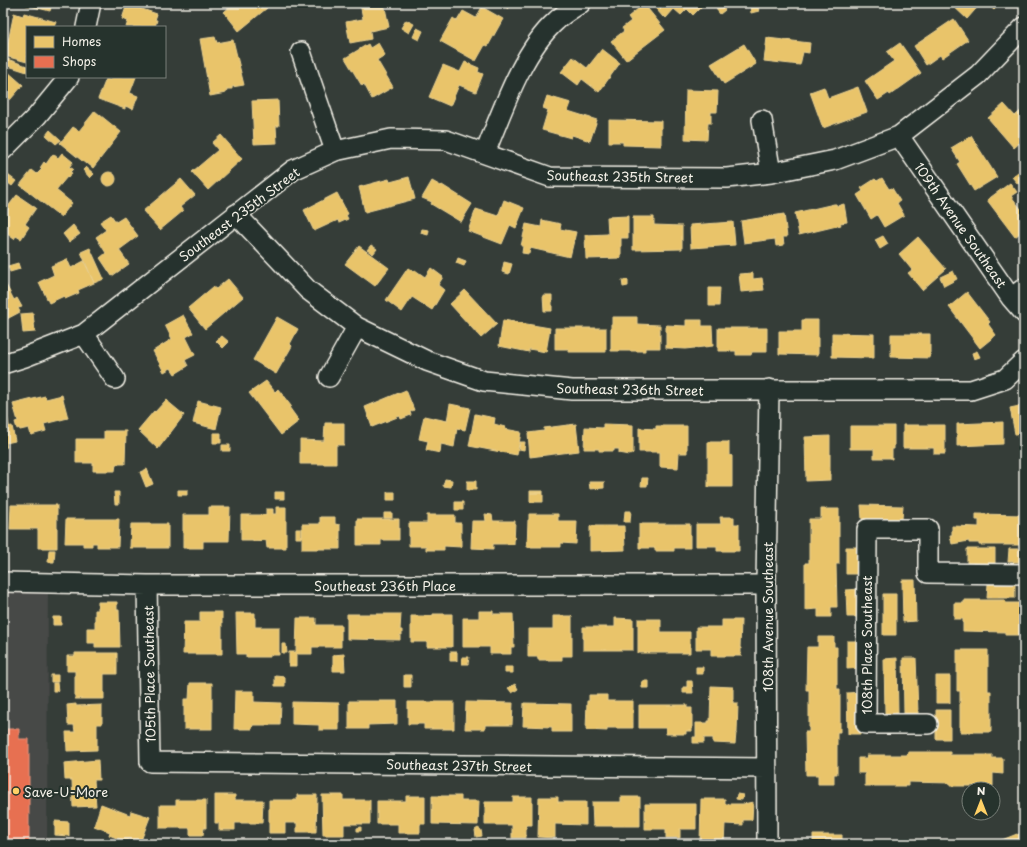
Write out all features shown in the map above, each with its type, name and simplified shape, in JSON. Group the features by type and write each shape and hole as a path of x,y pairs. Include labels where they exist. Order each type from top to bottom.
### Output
{"street":[{"path":"86,26 88,11 91,3"},
{"path":"485,153 514,85 533,48 555,22 580,3"},
{"name":"Southeast 235th Street","path":"3,364 84,334 293,170 335,151 391,139 446,140 485,153 526,170 550,177 727,178 771,173 835,160 899,136 978,75 1024,27"},
{"path":"300,52 335,151"},
{"path":"3,150 37,116 68,78"},
{"path":"762,120 771,173"},
{"name":"109th Avenue Southeast","path":"899,136 1017,293 1024,313"},
{"name":"Southeast 236th Street","path":"236,214 308,290 357,327 427,361 484,381 572,390 971,390 1005,379 1024,361"},
{"path":"329,377 357,327"},
{"path":"84,334 115,379"},
{"name":"108th Avenue Southeast","path":"767,844 766,585 769,389"},
{"name":"108th Place Southeast","path":"928,724 866,724 867,529 928,529 928,573 1024,574"},
{"name":"Southeast 236th Place","path":"3,582 147,585 766,585"},
{"name":"105th Place Southeast","path":"147,585 150,762"},
{"name":"Southeast 237th Street","path":"150,762 767,768"}],"shaded area":[{"path":"3,591 48,592 47,844 3,844"}],"building: Homes":[{"path":"26,3 52,3 50,11 26,5"},
{"path":"234,3 269,3 265,6 267,8 239,31 224,12"},
{"path":"360,3 384,3 389,27 370,31 371,39 350,43 346,22 363,19"},
{"path":"501,3 513,3 508,9"},
{"path":"651,3 700,3 703,5 693,15 687,9 681,15 674,9 666,18 664,16 663,17"},
{"path":"757,3 759,11 751,13 750,5"},
{"path":"950,3 981,3 967,19"},
{"path":"986,3 1000,3 994,10"},
{"path":"127,4 157,14 155,26 126,26 128,21 122,19"},
{"path":"644,4 665,30 626,60 611,41 624,31 622,28 631,21 628,17"},
{"path":"721,5 725,10 720,14 716,9"},
{"path":"482,7 503,19 488,46 485,45 476,61 440,41 453,18 457,21 463,11 476,18"},
{"path":"14,13 23,16 24,13 56,22 54,26 26,26 26,62 5,56"},
{"path":"954,19 968,40 942,58 940,55 926,65 914,46"},
{"path":"406,20 414,24 409,33 401,28"},
{"path":"417,28 423,31 419,40 413,37"},
{"path":"215,37 217,43 233,40 244,85 227,89 226,93 210,96 200,39"},
{"path":"767,38 810,43 809,53 803,52 800,65 764,61"},
{"path":"378,43 385,55 377,60 393,87 372,99 364,84 362,86 345,58 368,44 370,48"},
{"path":"900,43 921,73 890,95 889,93 878,100 865,81 894,61 887,52"},
{"path":"744,44 756,64 724,84 711,64"},
{"path":"602,49 620,63 599,92 582,79 578,85 561,72 573,57 587,68"},
{"path":"7,59 26,66 26,72 5,65"},
{"path":"465,62 479,68 478,72 483,74 476,92 459,85 450,106 429,97 443,65 460,72"},
{"path":"3,71 5,73 7,71 23,85 10,100 6,96 3,99"},
{"path":"111,78 136,78 130,93 138,96 133,109 125,106 125,109 98,99 106,79 110,80"},
{"path":"824,87 828,98 858,87 867,112 823,128 810,92"},
{"path":"686,90 718,91 717,112 711,112 711,123 708,123 707,140 685,139"},
{"path":"547,96 571,103 568,111 597,120 590,141 572,135 571,138 542,130 548,110 543,108"},
{"path":"278,100 279,126 276,126 277,143 254,144 252,101"},
{"path":"1004,104 1015,116 1024,108 1024,139 1014,148 988,118"},
{"path":"95,111 121,132 93,168 60,143 73,127 79,131"},
{"path":"609,120 661,121 661,146 623,145 623,142 609,142"},
{"path":"50,130 61,140 56,144 46,135"},
{"path":"221,135 242,159 208,190 192,172 218,150 212,143"},
{"path":"971,136 997,177 974,191 957,164 960,162 951,148"},
{"path":"62,153 73,162 69,167 73,169 68,178 67,177 56,190 72,203 61,217 20,185 32,170 37,174 42,169 40,168 44,162 46,164 53,154 58,158"},
{"path":"86,167 94,174 90,178 83,170"},
{"path":"106,172 112,172 116,176 116,182 112,186 106,186 102,182 102,176"},
{"path":"1018,172 1024,180 1018,184 1012,177"},
{"path":"5,173 16,181 12,186 3,179"},
{"path":"409,177 415,199 365,212 359,187 389,179 390,182"},
{"path":"882,178 889,189 892,188 900,201 897,203 904,215 884,227 877,215 871,219 857,195 863,191 861,188 875,179 877,181"},
{"path":"181,179 195,195 180,207 183,211 160,230 143,211"},
{"path":"432,181 441,186 442,185 472,204 461,222 431,204 432,202 422,198"},
{"path":"1010,183 1017,192 1011,196 1024,213 1024,230 1015,237 987,200"},
{"path":"337,193 348,214 346,215 348,219 339,223 338,220 314,231 304,210"},
{"path":"17,195 36,208 25,224 29,227 21,239 16,236 14,239 3,231 3,213"},
{"path":"504,200 524,208 516,228 510,225 502,244 468,231 476,209 498,216"},
{"path":"834,204 837,206 844,204 847,222 840,223 841,225 799,235 795,213"},
{"path":"784,214 787,237 783,237 784,245 776,246 775,239 744,243 741,221"},
{"path":"111,215 116,222 124,217 138,236 119,250 129,264 112,276 100,258 106,253 96,237 106,230 100,222"},
{"path":"628,216 628,238 621,238 621,258 586,259 585,235 608,234 607,217"},
{"path":"633,217 654,217 654,225 682,226 682,249 633,250"},
{"path":"542,220 561,224 560,229 576,232 570,257 530,248 529,254 522,253 523,246 521,246 526,224 541,227"},
{"path":"733,222 735,245 691,248 690,225"},
{"path":"73,225 80,234 69,242 63,234"},
{"path":"422,229 429,230 428,235 421,233"},
{"path":"883,236 888,244 880,249 875,240"},
{"path":"918,237 946,269 922,290 908,273 912,270 899,254"},
{"path":"371,245 377,249 373,254 367,250"},
{"path":"359,246 389,268 375,286 345,264"},
{"path":"90,248 104,279 94,283 81,252"},
{"path":"458,258 466,261 464,266 456,263"},
{"path":"67,259 71,268 84,261 94,283 78,290 79,293 65,299 64,296 49,303 39,282 54,275 51,266"},
{"path":"504,262 512,264 509,274 502,272"},
{"path":"18,263 20,269 10,272 8,266"},
{"path":"408,268 414,272 415,270 425,277 431,268 443,277 438,285 444,290 432,310 412,297 402,312 386,300"},
{"path":"953,271 957,279 944,286 940,277"},
{"path":"753,273 753,279 762,278 764,290 741,292 739,274"},
{"path":"3,279 14,300 17,298 22,307 18,308 20,312 3,321"},
{"path":"228,279 243,297 205,329 188,308 213,287 216,289"},
{"path":"622,280 628,280 628,286 623,287"},
{"path":"709,288 720,288 719,306 709,306"},
{"path":"465,290 497,324 481,338 450,304"},
{"path":"967,292 990,322 988,324 996,335 980,348 949,307"},
{"path":"543,295 552,295 552,311 544,311"},
{"path":"33,313 35,332 23,333 21,314"},
{"path":"183,315 193,333 186,337 195,355 185,360 188,366 175,374 171,368 164,372 153,351 172,339 165,325"},
{"path":"277,317 298,329 290,344 292,346 276,374 253,360"},
{"path":"612,317 637,317 637,324 660,325 660,348 645,348 645,351 611,351"},
{"path":"503,320 550,328 546,352 529,349 529,352 499,346"},
{"path":"686,320 702,320 702,326 712,326 713,346 685,349 666,348 666,325 686,326"},
{"path":"802,320 818,320 818,355 779,354 779,331 802,331"},
{"path":"555,328 606,328 606,352 569,352 569,349 555,349"},
{"path":"718,328 767,328 767,352 752,352 751,355 736,355 736,351 718,351"},
{"path":"832,333 874,334 874,358 832,357"},
{"path":"891,334 930,334 930,358 891,357"},
{"path":"222,336 229,342 223,348 216,341"},
{"path":"977,351 980,357 974,359 972,353"},
{"path":"266,381 275,392 278,389 291,406 289,407 299,421 281,435 249,393"},
{"path":"406,390 414,410 410,412 411,415 401,419 400,416 372,427 365,407"},
{"path":"62,395 68,418 44,424 46,431 31,435 29,428 20,430 19,428 17,429 15,422 18,421 13,404 45,396 46,399"},
{"path":"166,400 184,415 158,449 138,430 154,411 155,412"},
{"path":"198,401 221,407 216,429 193,423"},
{"path":"5,404 9,426 3,427 3,405"},
{"path":"450,404 470,408 465,430 457,428 454,447 441,444 440,453 426,450 428,441 419,439 424,416 447,421"},
{"path":"1024,405 1024,436 1018,438 1018,434 1015,434 1010,408"},
{"path":"475,414 495,418 494,424 505,427 505,429 521,432 517,455 469,446"},
{"path":"1003,422 1003,444 957,446 957,424"},
{"path":"325,423 344,423 344,445 336,445 336,464 300,464 300,440 324,441"},
{"path":"576,424 579,451 530,457 528,433 544,431 544,428"},
{"path":"603,424 633,425 633,453 630,455 619,453 619,449 614,449 614,451 599,451 599,449 584,449 585,427 603,428"},
{"path":"903,425 945,425 945,454 934,454 934,448 903,448"},
{"path":"12,426 15,441 6,443 7,447 3,448 3,428"},
{"path":"656,426 687,426 687,453 679,453 678,468 660,467 660,452 639,452 639,428 656,429"},
{"path":"850,426 894,426 894,449 892,449 892,459 874,458 874,449 850,449"},
{"path":"104,431 126,431 125,464 116,464 115,471 93,471 93,463 76,463 76,439 104,439"},
{"path":"213,433 221,433 221,443 213,443"},
{"path":"830,436 830,480 806,481 805,437"},
{"path":"520,442 525,442 524,450 519,449"},
{"path":"708,442 729,442 729,454 732,456 732,487 708,487"},
{"path":"222,445 230,445 230,451 222,451"},
{"path":"147,469 153,484 146,487 140,472"},
{"path":"642,478 648,478 647,486 641,486"},
{"path":"445,479 452,480 451,487 443,486"},
{"path":"467,481 476,481 476,490 467,490"},
{"path":"589,482 604,482 604,488 590,489"},
{"path":"178,490 187,490 187,495 178,495"},
{"path":"530,491 543,491 543,493 530,493"},
{"path":"114,492 119,492 119,504 115,504"},
{"path":"275,492 284,492 284,499 275,499"},
{"path":"387,492 395,492 395,500 387,500"},
{"path":"530,493 543,493 543,502 530,502"},
{"path":"455,502 463,502 463,510 455,510"},
{"path":"11,505 57,505 57,548 38,548 38,529 10,529"},
{"path":"861,505 903,506 902,519 862,519"},
{"path":"209,507 230,507 229,541 203,541 203,548 183,548 183,515 209,515"},
{"path":"276,507 286,507 286,548 267,548 266,540 241,540 241,515 266,515 266,509 273,509 273,514 276,514"},
{"path":"821,509 839,509 839,564 836,564 837,607 831,607 831,617 818,617 818,609 805,610 805,563 809,563 809,519 821,519"},
{"path":"625,511 631,511 630,522 624,522"},
{"path":"384,513 392,513 392,518 384,518"},
{"path":"485,514 492,515 493,521 515,521 514,544 493,544 493,549 471,548 472,521 486,521"},
{"path":"529,514 558,514 558,521 577,521 576,544 561,543 561,547 527,547"},
{"path":"976,514 1024,515 1024,545 979,545 979,543 969,543 969,541 952,544 950,535 952,535 952,526 979,527 979,520 976,520"},
{"path":"427,515 455,515 455,523 461,523 461,547 444,546 444,550 426,550 426,546 409,546 409,523 427,523"},
{"path":"320,517 335,517 335,524 340,525 340,549 302,549 302,524 320,524"},
{"path":"720,517 734,517 734,524 739,524 739,551 717,551 717,546 696,546 696,524 721,524"},
{"path":"66,519 119,519 118,547 97,547 97,543 92,543 92,546 83,546 83,543 65,543"},
{"path":"357,519 399,519 399,540 381,540 381,545 357,545"},
{"path":"131,524 168,524 168,548 130,548"},
{"path":"639,524 690,524 690,548 674,548 674,551 655,551 655,548 639,548"},
{"path":"590,526 624,526 625,550 590,551"},
{"path":"296,529 301,529 301,538 296,538"},
{"path":"846,547 860,547 860,574 846,574"},
{"path":"967,549 995,549 995,563 967,563"},
{"path":"1009,549 1024,549 1024,562 1008,562"},
{"path":"49,550 55,550 54,562 48,562"},
{"path":"902,580 915,580 916,621 903,622"},
{"path":"988,584 1015,584 1015,598 987,598"},
{"path":"860,589 861,617 847,617 846,590"},
{"path":"883,594 896,594 896,635 883,635"},
{"path":"964,600 1005,600 1006,603 1024,603 1024,635 1005,635 1005,632 963,631 963,619 954,619 954,603 964,603"},
{"path":"98,602 117,602 117,610 119,610 120,647 95,647 95,643 87,643 87,628 95,628 95,610 98,610"},
{"path":"479,611 493,611 493,614 513,614 514,647 511,647 511,654 490,654 490,647 463,647 463,618 479,618"},
{"path":"200,612 222,612 222,654 183,654 184,622 200,622"},
{"path":"236,613 255,613 255,627 279,627 279,655 270,655 270,657 246,657 246,654 237,654"},
{"path":"347,614 401,614 400,630 402,630 402,635 400,635 400,640 347,639"},
{"path":"433,614 452,614 452,647 427,647 427,642 411,642 411,616 433,616"},
{"path":"553,616 572,616 572,656 562,656 562,660 538,660 538,657 528,657 528,629 553,629"},
{"path":"53,617 61,617 61,625 53,625"},
{"path":"297,618 316,618 316,625 341,625 341,647 312,647 312,654 296,654 296,666 289,666 289,652 296,652"},
{"path":"615,618 633,619 633,650 583,650 583,627 615,627"},
{"path":"638,619 661,619 661,632 690,632 690,653 638,653"},
{"path":"722,620 741,620 741,656 711,656 711,649 696,649 696,627 722,627"},
{"path":"818,637 834,637 834,647 837,647 837,689 840,689 840,732 837,732 837,774 834,774 834,784 818,784 818,775 806,775 805,732 809,732 809,690 806,690 807,647 818,647"},
{"path":"847,641 861,641 861,668 847,669"},
{"path":"282,644 286,644 287,653 282,653"},
{"path":"957,650 988,650 988,691 991,691 991,732 960,732 960,691 957,691"},
{"path":"450,652 457,652 457,661 450,661"},
{"path":"75,653 117,653 117,674 104,674 104,699 75,699 75,671 67,671 67,656 75,656"},
{"path":"344,654 345,671 333,671 333,655"},
{"path":"462,657 469,657 468,664 462,664"},
{"path":"897,658 898,713 885,713 884,659"},
{"path":"903,658 916,658 918,713 904,713"},
{"path":"505,667 513,667 513,673 505,673"},
{"path":"696,667 703,667 703,674 696,674"},
{"path":"51,675 58,675 58,682 51,682"},
{"path":"404,675 411,675 411,687 404,687"},
{"path":"275,676 285,677 285,686 275,686"},
{"path":"936,676 950,676 950,703 936,703"},
{"path":"642,681 649,681 649,688 642,688"},
{"path":"687,681 692,681 693,693 683,693 683,687 687,687"},
{"path":"53,683 57,683 58,691 53,691"},
{"path":"190,683 212,683 212,729 184,729 184,699 189,699"},
{"path":"515,684 518,689 512,693 508,688"},
{"path":"711,686 733,687 733,703 738,703 735,744 713,743 713,738 704,738 704,743 693,743 693,737 696,737 696,723 708,723 708,721 710,721"},
{"path":"235,691 254,691 254,702 281,703 280,725 253,725 252,729 234,729"},
{"path":"861,692 861,734 848,734 847,693"},
{"path":"589,695 607,695 607,701 633,701 633,728 607,728 607,731 586,730 587,701 589,701"},
{"path":"349,701 397,701 397,724 368,725 368,729 349,729"},
{"path":"292,702 339,703 339,730 319,730 319,725 292,724"},
{"path":"408,702 454,702 454,729 424,729 424,724 408,724"},
{"path":"466,702 513,703 512,725 485,725 485,729 465,729"},
{"path":"524,703 571,704 571,732 552,732 552,727 523,726"},
{"path":"76,704 76,706 102,705 102,724 97,724 97,750 67,751 66,732 75,732 74,725 68,725 67,705"},
{"path":"639,705 687,705 687,708 692,708 692,731 686,731 686,734 666,734 666,728 639,728"},
{"path":"936,710 950,710 950,739 936,739"},
{"path":"908,752 950,752 950,755 992,755 992,758 1003,758 1003,774 993,773 993,781 961,781 961,786 950,786 950,783 908,782 908,786 865,786 865,773 858,773 858,758 867,758 867,755 907,755"},
{"path":"98,760 99,780 94,780 96,806 73,807 72,780 65,780 64,763"},
{"path":"737,794 743,795 742,800 736,799"},
{"path":"215,795 235,795 235,800 263,800 262,823 235,823 235,830 219,830 219,823 215,823"},
{"path":"297,795 317,795 316,832 297,832 297,823 285,823 285,833 269,833 269,800 297,800"},
{"path":"322,795 343,795 343,800 370,800 370,824 344,824 344,835 323,835"},
{"path":"406,796 425,796 425,824 420,824 420,833 398,833 398,824 377,824 377,801 406,801"},
{"path":"432,796 461,796 461,801 479,801 478,825 432,824"},
{"path":"513,797 532,797 532,825 526,825 526,838 512,838 512,825 485,825 485,802 513,802"},
{"path":"539,797 558,797 558,802 586,802 586,825 555,824 555,838 538,837"},
{"path":"621,797 640,797 640,826 593,826 592,802 621,802"},
{"path":"701,799 725,799 725,804 743,804 753,802 752,820 743,820 743,825 725,824 724,844 700,844"},
{"path":"176,800 206,800 206,828 204,828 203,835 190,835 190,828 160,828 160,805 176,805"},
{"path":"101,804 130,815 131,811 150,817 140,843 128,839 127,842 109,835 110,832 94,826"},
{"path":"645,804 696,804 696,829 680,829 680,838 666,838 666,829 645,829"},
{"path":"55,821 69,822 69,836 55,835"},
{"path":"361,827 361,831 357,831 357,828"},
{"path":"478,828 481,830 482,836 476,837 475,830"},
{"path":"1024,832 1024,844 992,844 1017,834"},
{"path":"813,835 842,835 842,844 813,844"},
{"path":"987,841 988,843 991,842 992,844 983,844 983,842"}],"building: Shops":[{"name":"Save-U-More","path":"3,729 19,729 19,739 29,739 29,844 3,844"}],"place":[{"name":"Save-U-More","path":"16,791"}]}
